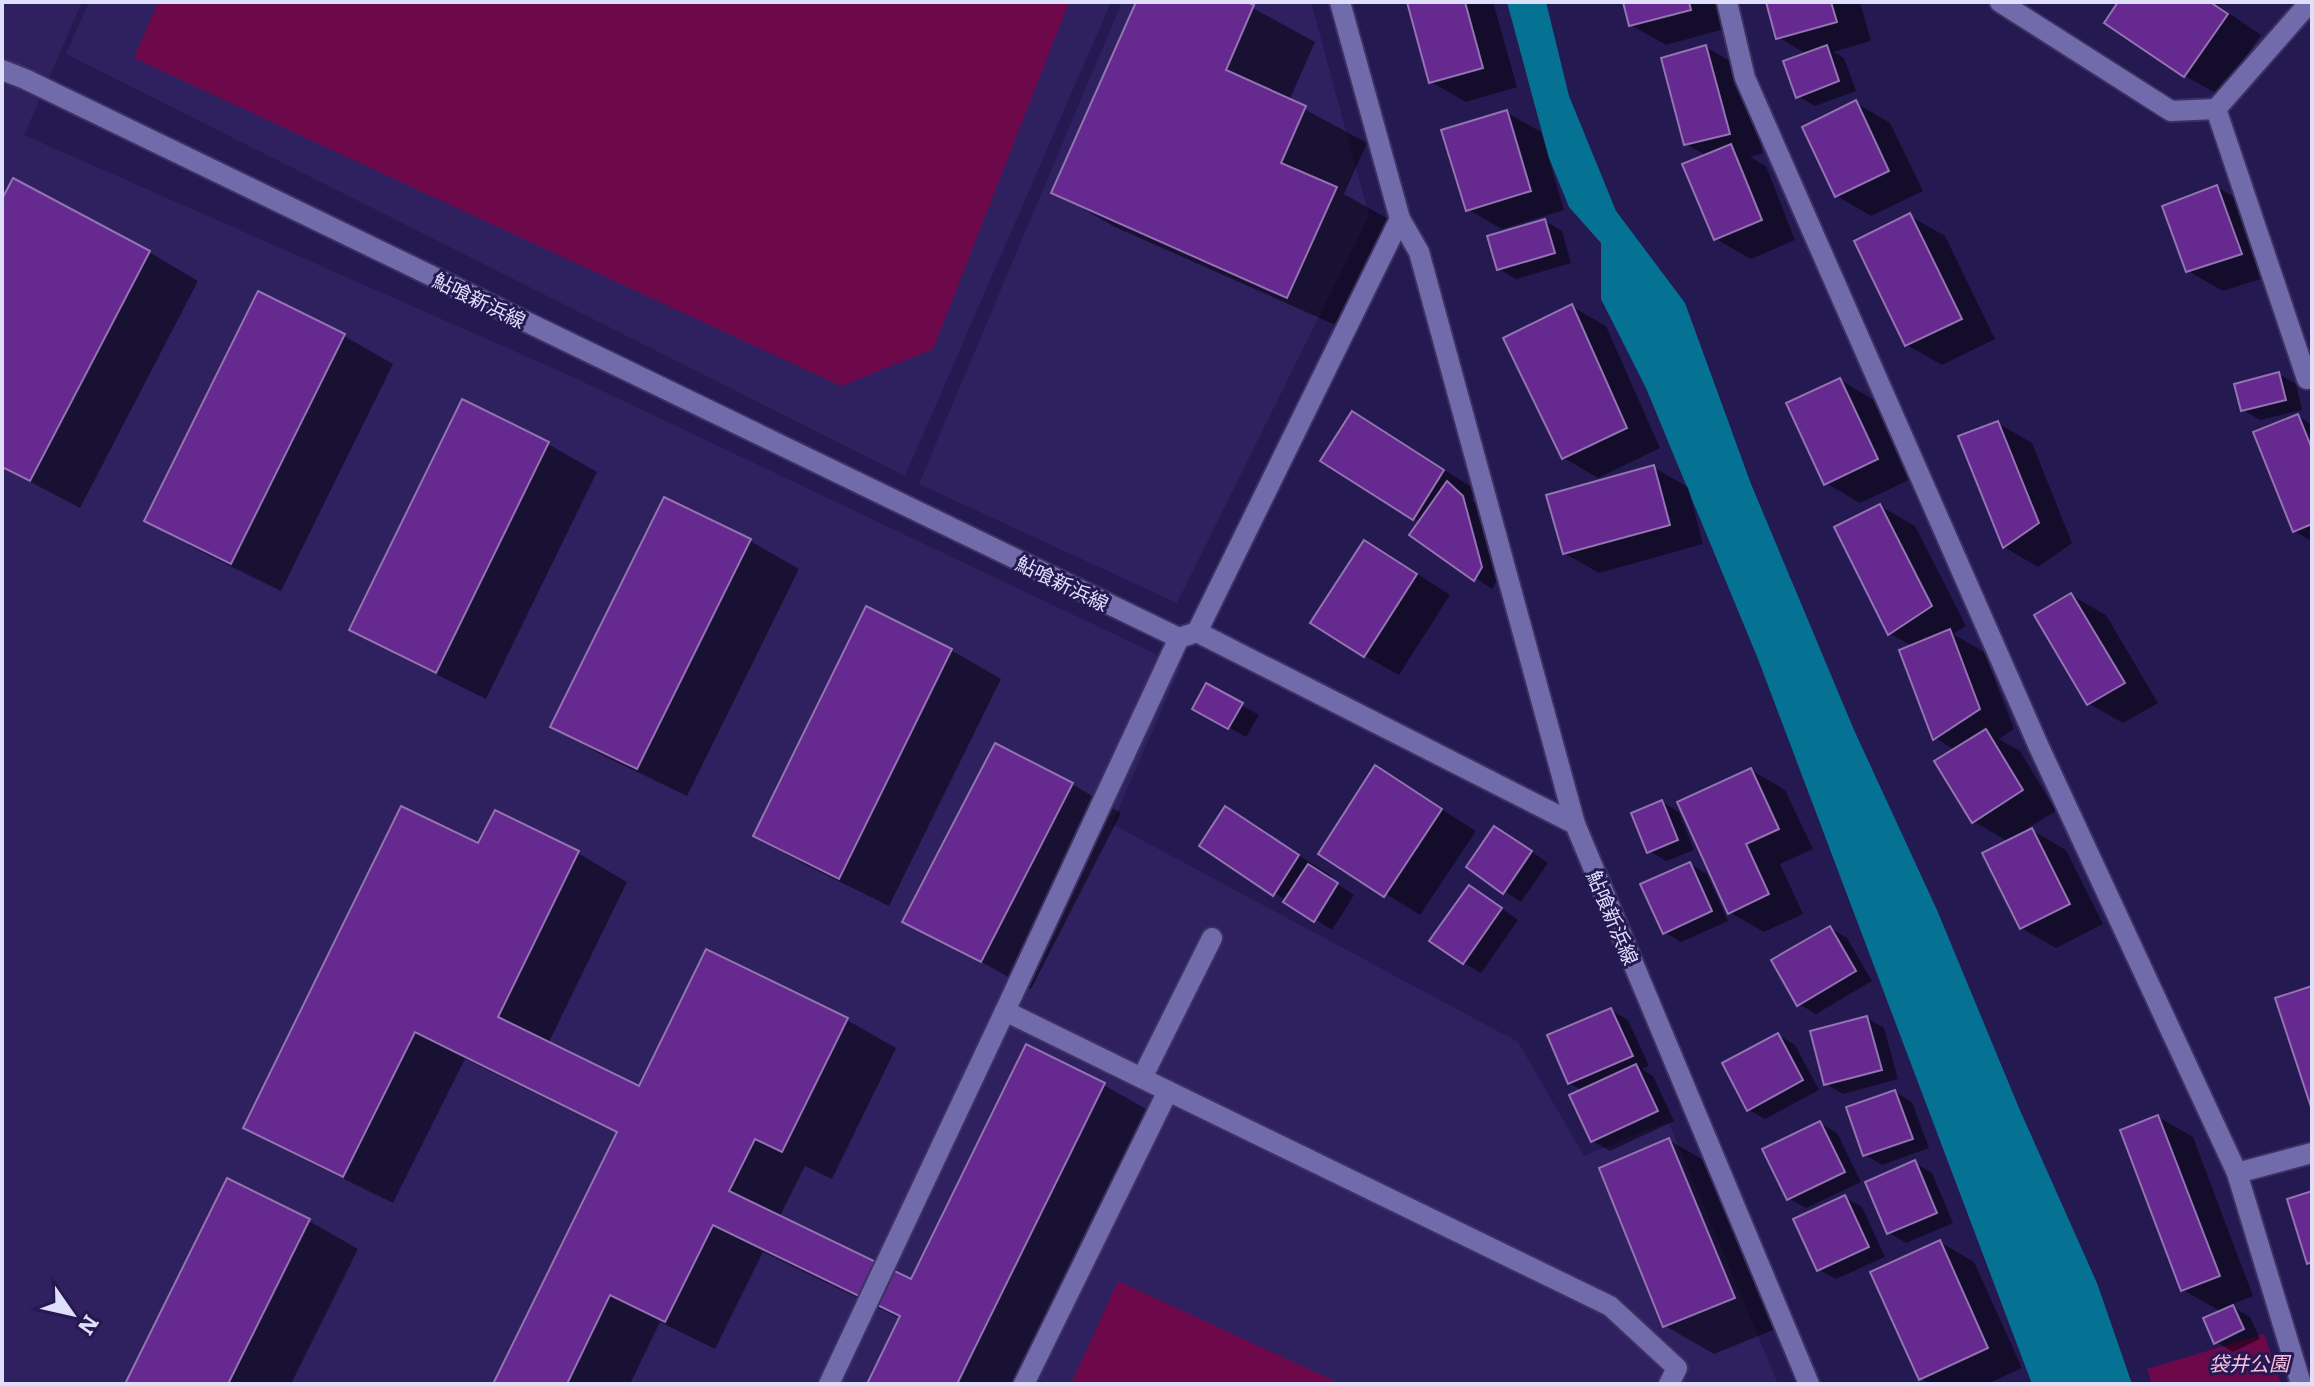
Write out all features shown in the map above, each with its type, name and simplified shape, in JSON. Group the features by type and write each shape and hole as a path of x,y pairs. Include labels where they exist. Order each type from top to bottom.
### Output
{"street":[{"path":"1340,2 1400,219 1419,252 1575,824"},
{"path":"1727,2 1745,78 2039,747 2237,1173 2301,1384"},
{"path":"2000,2 2171,111 2216,109 2310,2"},
{"name":"鮎喰新浜線","path":"2,70 1188,635 1575,824 1809,1384"},
{"path":"2216,109 2307,379"},
{"path":"829,1384 1005,1011 1188,635 1400,219"},
{"path":"1142,1078 1212,938"},
{"path":"1005,1011 1610,1306 1677,1368 1669,1384"},
{"path":"1024,1384 1168,1091"},
{"path":"2237,1173 2312,1153"}],"shaded area":[{"path":"2,2 82,2 24,135 573,377 1181,666 1112,824 1518,1042 1584,1156 1668,1121 1778,1384 2,1384"},
{"path":"89,2 1111,2 905,476 66,54"},
{"path":"1122,2 1311,2 1369,216 1177,603 919,484"}],"green space":[{"path":"158,2 1069,2 933,349 841,386 134,58"},
{"path":"1118,1281 1341,1384 1071,1384"},
{"name":"袋井公園","path":"2264,1334 2281,1384 2152,1384 2147,1369"}],"water":[{"path":"1507,2 1546,2 1569,96 1616,211 1685,303 1751,484 1854,730 1937,910 2019,1108 2097,1283 2132,1384 2032,1384 1758,659 1646,388 1601,299 1601,243 1569,207 1549,158"}],"building":[{"path":"1136,2 1247,2 1254,5 1226,70 1306,106 1281,163 1337,187 1287,298 1051,193"},
{"path":"1407,2 1465,2 1483,68 1429,83"},
{"path":"1623,2 1689,2 1691,10 1629,26"},
{"path":"1766,2 1831,2 1837,22 1776,39"},
{"path":"2118,2 2210,2 2228,14 2184,77 2104,23"},
{"path":"1706,45 1730,134 1684,145 1661,58"},
{"path":"1827,45 1839,81 1796,98 1783,61"},
{"path":"1856,100 1889,171 1835,197 1802,127"},
{"path":"1507,110 1531,191 1466,211 1441,130"},
{"path":"1731,144 1762,220 1714,240 1682,164"},
{"path":"13,178 150,251 30,481 2,467 2,199"},
{"path":"2217,185 2242,254 2186,272 2162,206"},
{"path":"1910,213 1962,319 1905,346 1854,241"},
{"path":"1545,219 1555,253 1497,270 1487,236"},
{"path":"258,291 345,334 231,564 144,521"},
{"path":"1572,304 1627,428 1562,459 1503,338"},
{"path":"2279,372 2286,400 2241,411 2234,384"},
{"path":"1840,378 1878,459 1824,485 1786,403"},
{"path":"462,399 549,442 436,673 349,630"},
{"path":"1352,411 1444,470 1413,520 1320,461"},
{"path":"2298,414 2312,449 2312,524 2293,532 2253,432"},
{"path":"1998,421 2039,523 2003,548 1958,436"},
{"path":"1654,465 1670,525 1563,554 1546,495"},
{"path":"1447,481 1463,496 1482,567 1474,581 1409,535"},
{"path":"664,497 751,539 637,769 550,727"},
{"path":"1880,504 1932,606 1888,635 1834,527"},
{"path":"1364,540 1417,574 1364,657 1310,623"},
{"path":"2071,593 2125,683 2087,705 2034,615"},
{"path":"866,606 952,649 839,879 753,836"},
{"path":"1950,629 1980,709 1933,740 1899,650"},
{"path":"1206,683 1243,703 1228,729 1192,709"},
{"path":"1986,729 2023,790 1972,823 1934,761"},
{"path":"995,743 1073,783 981,962 902,922"},
{"path":"1375,765 1442,809 1384,897 1318,854"},
{"path":"1751,768 1779,829 1746,844 1769,894 1728,914 1677,802"},
{"path":"1662,800 1678,840 1647,853 1631,813"},
{"path":"401,806 478,843 495,810 579,851 498,1017 639,1086 706,949 848,1018 782,1152 755,1139 729,1191 911,1279 1026,1044 1105,1083 957,1384 867,1384 900,1316 713,1225 665,1322 610,1295 567,1384 493,1384 617,1132 415,1032 343,1177 243,1128"},
{"path":"1225,806 1299,855 1273,896 1199,846"},
{"path":"1494,826 1532,851 1503,894 1466,867"},
{"path":"2032,828 2070,904 2020,929 1982,853"},
{"path":"1690,862 1712,911 1663,934 1640,884"},
{"path":"1308,864 1338,883 1314,922 1283,902"},
{"path":"1469,885 1502,908 1463,964 1429,941"},
{"path":"1830,926 1856,971 1797,1006 1771,960"},
{"path":"2312,986 2312,1110 2275,998"},
{"path":"1611,1008 1633,1056 1568,1084 1547,1035"},
{"path":"1867,1016 1882,1070 1824,1085 1810,1031"},
{"path":"1778,1033 1803,1080 1747,1111 1722,1063"},
{"path":"1636,1064 1658,1111 1591,1142 1569,1095"},
{"path":"1895,1090 1913,1139 1863,1156 1846,1107"},
{"path":"2158,1115 2220,1276 2181,1291 2120,1130"},
{"path":"1820,1121 1845,1172 1787,1200 1762,1149"},
{"path":"1669,1138 1735,1298 1663,1327 1599,1168"},
{"path":"1915,1160 1937,1213 1887,1234 1865,1182"},
{"path":"227,1178 310,1219 228,1384 125,1384"},
{"path":"2312,1191 2312,1262 2307,1264 2287,1199"},
{"path":"1845,1195 1869,1247 1817,1271 1793,1219"},
{"path":"1940,1240 1988,1348 1919,1380 1870,1272"},
{"path":"2233,1305 2244,1329 2214,1344 2203,1318"}]}
